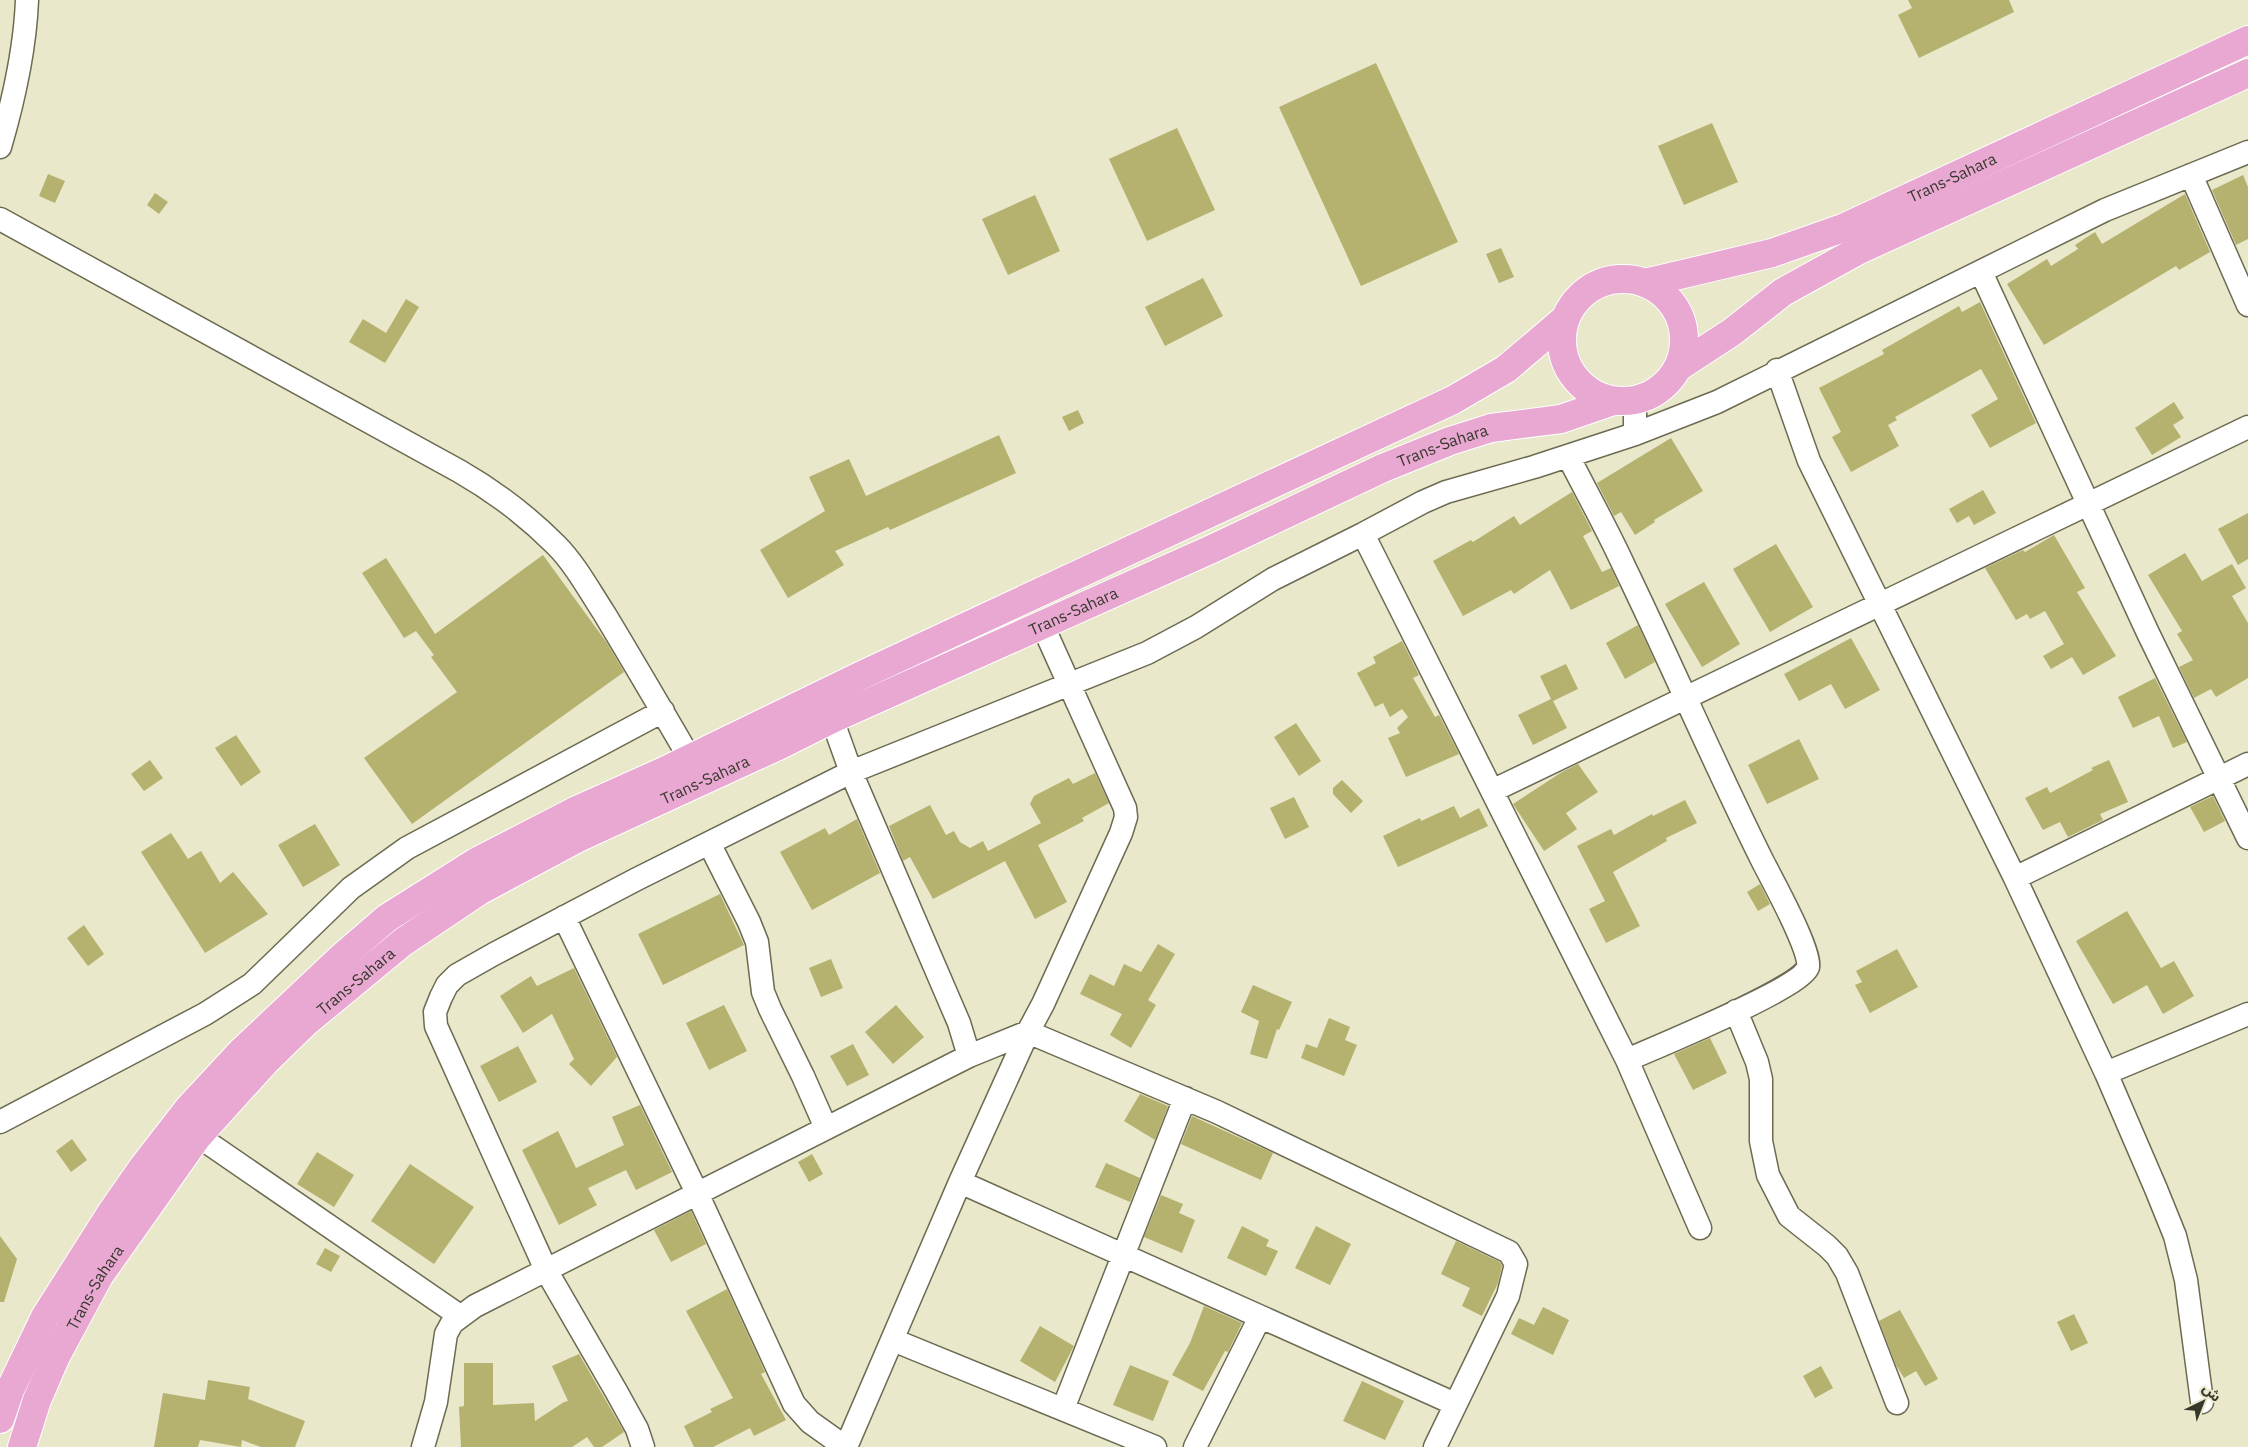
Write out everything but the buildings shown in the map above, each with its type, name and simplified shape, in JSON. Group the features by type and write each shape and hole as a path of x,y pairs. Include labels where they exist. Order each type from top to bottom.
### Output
{"highway":[{"name":"Trans-Sahara","path":"1645,283 1772,253 1843,228 2248,40"},
{"name":"Trans-Sahara","path":"1680,366 1732,332 1783,292 1859,250 2248,73"},
{"path":"1613,279 1634,279 1645,283 1654,287 1671,300 1682,319 1686,340 1680,366 1671,380 1655,394 1624,401 1593,394 1576,380 1566,362 1561,341 1565,319 1575,301 1592,287 1613,279"},
{"name":"Trans-Sahara","path":"0,1419 10,1390 45,1317 111,1213 143,1167 188,1109 241,1052 387,918 476,862 577,810 864,674 1453,400 1506,369 1565,319"},
{"name":"Trans-Sahara","path":"22,1447 37,1400 56,1356 99,1276 198,1136 265,1062 305,1023 403,942 478,891 580,837 778,746 832,719 1214,548 1383,468 1491,428 1561,419 1624,401"}],"street":[{"path":"0,147 14,97 26,24 27,0"},
{"path":"643,1447 637,1429 546,1270 436,1026 435,1012 447,985 457,976 564,917 851,772 1147,653 1196,627 1273,579 1422,502 1446,492 1635,434 1717,402 1777,370 1883,321 2105,210 2248,152"},
{"path":"2191,175 2248,305"},
{"path":"0,219 459,471 500,497 557,546 576,570 663,711 689,757"},
{"path":"1981,272 2148,633 2248,838"},
{"path":"1777,370 1809,461 2015,878 2106,1073 2175,1236 2186,1280 2202,1402"},
{"path":"1624,401 1635,434"},
{"path":"1492,791 2248,427"},
{"path":"1568,456 1625,567 1738,812 1785,906 1808,961 1808,966 1801,976 1736,1011 1627,1060"},
{"path":"1363,534 1492,791 1515,841 1627,1060 1700,1228"},
{"path":"564,917 697,1193 794,1404 810,1422 845,1447 960,1182 1028,1032 1094,895 1122,833 1126,817 1125,808 1042,624"},
{"path":"0,1122 206,1014 252,984 351,888 407,848 663,711"},
{"path":"832,719 851,772 959,1023 969,1056"},
{"path":"2015,878 2248,764"},
{"path":"709,843 750,922 757,942 763,992 826,1128"},
{"path":"1736,1011 1757,1062 1761,1079 1761,1141 1768,1175 1780,1203 1789,1216 1827,1246 1837,1256 1847,1273 1897,1403"},
{"path":"2106,1073 2248,1014"},
{"path":"423,1447 436,1402 446,1334 452,1323 460,1316 475,1306 969,1056 1028,1032 1185,1098 1319,1159 1512,1255 1516,1264 1508,1296 1435,1447"},
{"path":"1063,1409 1185,1098"},
{"path":"198,1136 460,1316"},
{"path":"960,1182 1455,1404"},
{"path":"1195,1447 1260,1317"},
{"path":"893,1340 1155,1447"}]}
